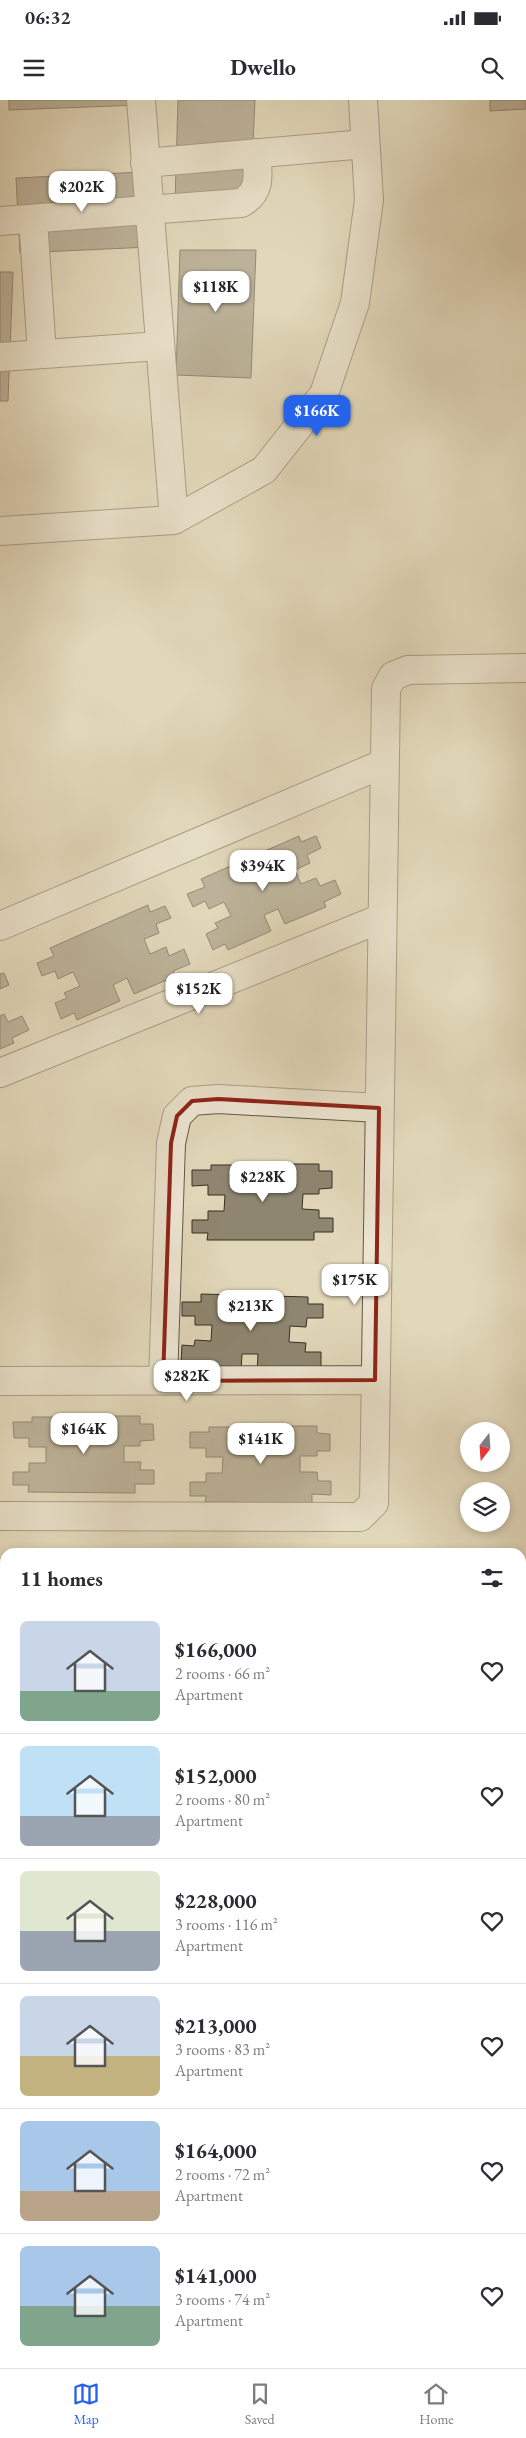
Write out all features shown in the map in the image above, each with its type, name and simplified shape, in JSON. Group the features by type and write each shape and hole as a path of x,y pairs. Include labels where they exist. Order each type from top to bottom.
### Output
{"street":[{"path":"140,100 174,520"},
{"path":"0,531 174,520 264,470 324,394 355,304 369,200 362,100"},
{"path":"145,163 365,144"},
{"path":"0,221 241,203 248,199 257,188 256,153"},
{"path":"33,219 42,354"},
{"path":"0,357 160,346"},
{"path":"0,1516 360,1517 374,1503 386,689 393,676 408,670 526,668"},
{"path":"0,926 385,763"},
{"path":"0,1073 382,918"},
{"path":"163,1381 171,1143 176,1116 192,1101 218,1099 379,1108"},
{"path":"0,1381 375,1380"}],"highlighted area":[{"path":"218,1099 379,1108 375,1380 163,1381 171,1143 177,1116 192,1101"}],"building":[{"path":"9,100 138,100 139,105 9,110"},
{"path":"178,100 255,100 250,205 175,203"},
{"path":"490,100 526,100 526,109 490,111"},
{"path":"142,172 149,247 20,253 16,178"},
{"path":"180,250 256,250 251,378 176,375"},
{"path":"0,272 13,272 8,401 0,401"},
{"path":"299,836 301,842 316,836 321,848 307,855 310,863 295,870 301,884 316,878 320,886 335,880 341,894 324,902 326,907 285,924 278,909 264,915 271,931 228,950 225,944 213,950 206,934 218,928 215,923 231,916 224,902 209,909 205,901 193,907 187,894 205,887 201,879"},
{"path":"148,905 150,912 165,906 171,918 156,924 159,933 144,939 150,954 166,947 169,956 184,949 190,964 173,971 176,976 134,994 127,978 113,985 120,1001 77,1020 74,1013 61,1019 55,1003 67,998 64,993 80,986 73,972 58,979 55,971 42,976 37,963 54,956 50,948"},
{"path":"4,973 9,985 0,989 0,974"},
{"path":"4,1014 8,1022 22,1016 29,1030 12,1038 14,1043 0,1049 0,1016"},
{"path":"272,1164 319,1164 319,1171 332,1171 332,1188 319,1189 319,1194 303,1194 302,1209 319,1210 319,1218 333,1218 333,1232 314,1232 314,1240 207,1240 208,1233 192,1233 192,1220 208,1220 208,1211 224,1211 225,1195 208,1195 208,1185 192,1186 192,1170 211,1170 211,1165 256,1165 256,1182 272,1182"},
{"path":"201,1294 308,1297 308,1304 323,1304 323,1318 307,1318 306,1327 290,1326 289,1342 306,1343 305,1352 321,1352 321,1368 257,1371 258,1354 242,1354 241,1371 194,1370 194,1363 181,1362 182,1345 194,1346 195,1340 211,1341 212,1325 195,1325 195,1316 182,1316 182,1302 201,1302"},
{"path":"93,1416 140,1416 140,1424 153,1424 154,1440 140,1441 140,1446 124,1446 124,1462 141,1462 140,1470 154,1470 154,1484 135,1484 135,1493 28,1492 29,1485 13,1485 13,1472 29,1472 29,1463 46,1463 46,1447 29,1447 29,1438 14,1438 13,1422 32,1422 32,1417 77,1417 77,1434 93,1434"},
{"path":"270,1426 317,1426 317,1433 330,1434 330,1451 317,1451 317,1456 300,1456 300,1472 317,1472 318,1481 331,1481 331,1495 312,1494 312,1503 205,1502 206,1496 190,1496 190,1482 206,1482 206,1473 222,1473 223,1457 206,1457 206,1448 190,1448 190,1432 209,1432 209,1427 254,1427 254,1444 270,1444"}]}
